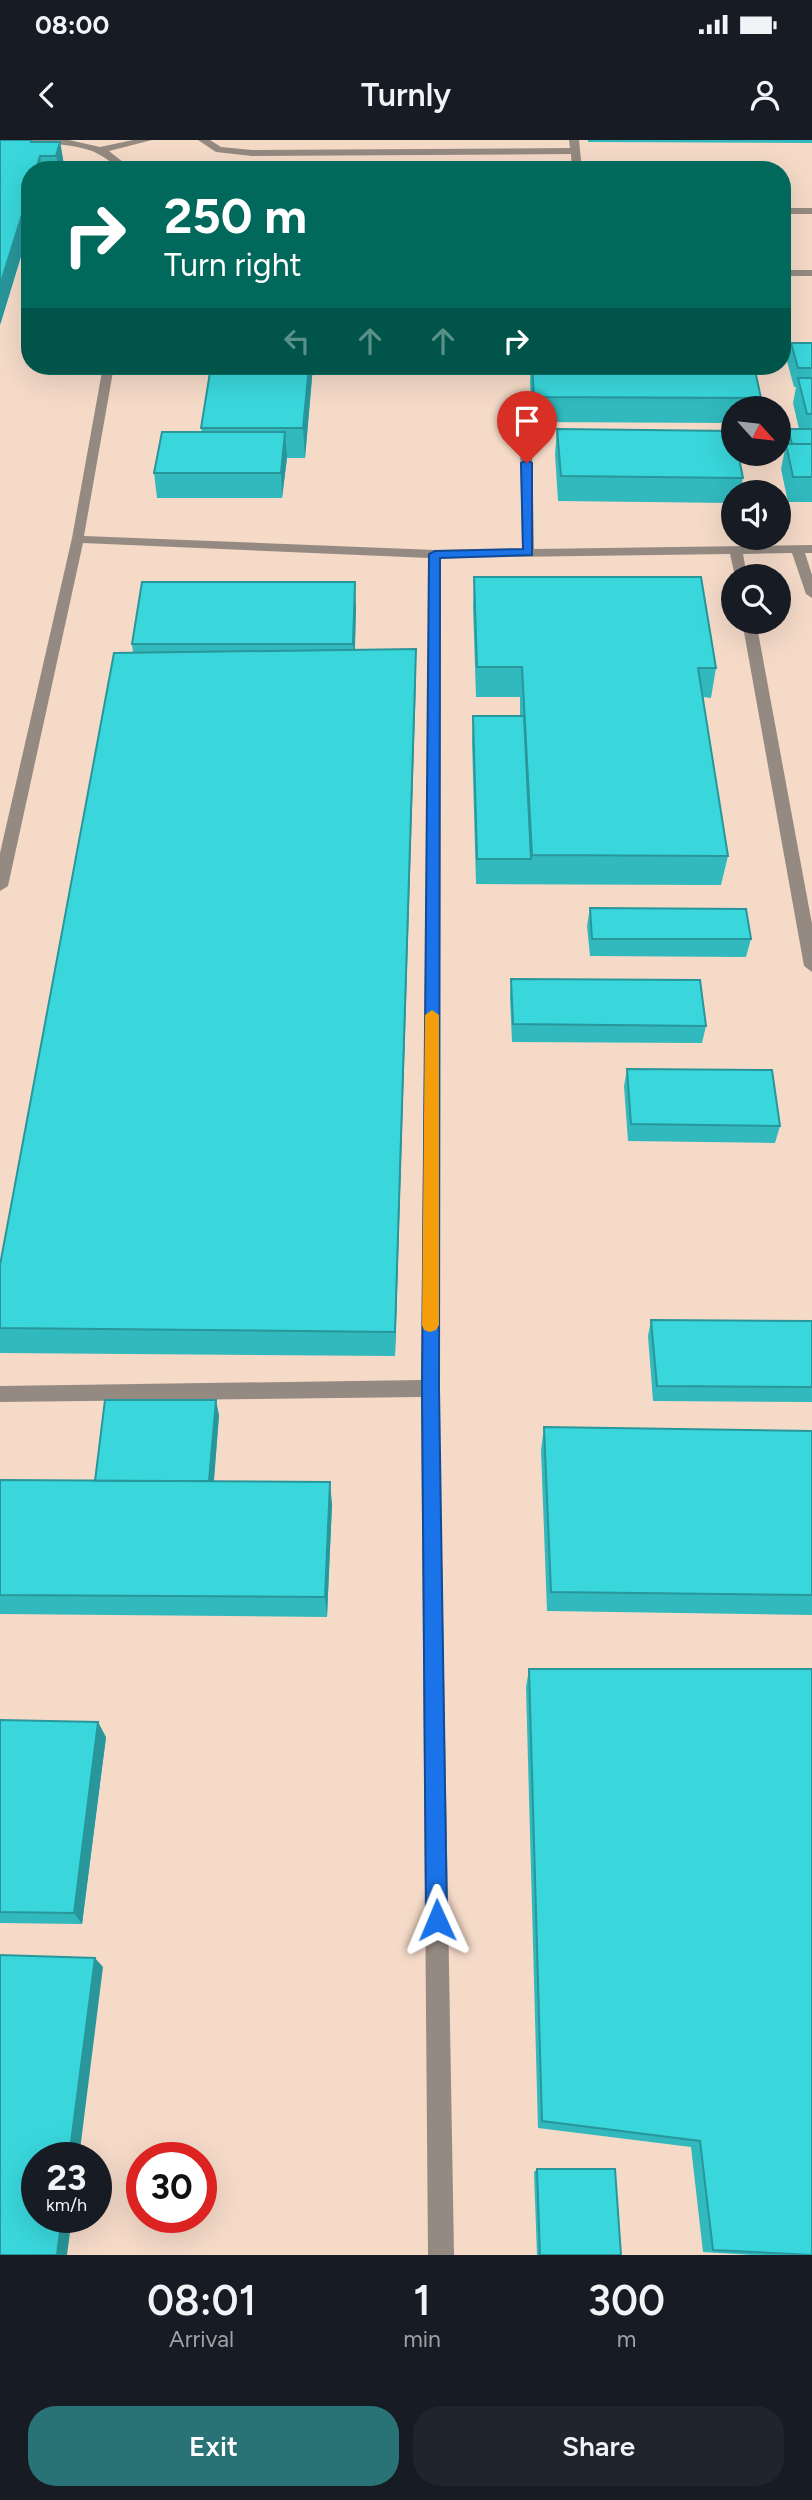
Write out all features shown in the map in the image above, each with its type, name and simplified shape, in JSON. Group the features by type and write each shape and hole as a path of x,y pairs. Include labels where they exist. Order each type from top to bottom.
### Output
{"street":[{"path":"18,140 86,142 103,149 117,161"},
{"path":"103,149 147,140"},
{"path":"203,140 219,150 252,153 575,145"},
{"path":"791,211 812,211"},
{"path":"791,273 812,274"},
{"path":"0,886 74,559 106,375"},
{"path":"526,441 528,553"},
{"path":"74,559 77,540 435,554 736,550 739,564"},
{"path":"791,549 812,549"},
{"path":"797,549 812,594"},
{"path":"435,554 430,1388 441,2255"},
{"path":"752,634 808,923 812,967"},
{"path":"0,1394 430,1388"}],"building":[{"path":"0,140 60,142 56,156 40,156 39,161 21,161 21,218 0,285"},
{"path":"791,343 812,343 812,368 798,368"},
{"path":"210,375 308,375 303,428 201,428"},
{"path":"533,375 756,375 761,396 534,397"},
{"path":"798,378 812,378 812,414 807,414"},
{"path":"557,429 721,431 721,466 741,466 743,478 561,476"},
{"path":"791,429 812,429 812,444 792,444"},
{"path":"162,432 285,432 281,473 154,473"},
{"path":"791,444 812,444 812,477 793,477"},
{"path":"474,577 701,577 716,668 698,668 728,856 532,855 522,667 477,667"},
{"path":"142,582 355,582 353,644 132,644"},
{"path":"416,649 395,1332 0,1328 0,1265 114,653"},
{"path":"473,716 524,716 531,859 477,859"},
{"path":"590,908 746,909 751,939 592,939"},
{"path":"511,979 700,980 706,1026 513,1024"},
{"path":"627,1069 772,1070 780,1126 631,1124"},
{"path":"651,1320 812,1321 812,1387 657,1386"},
{"path":"105,1400 216,1400 209,1481 95,1481"},
{"path":"544,1427 812,1431 812,1595 551,1592"},
{"path":"0,1480 330,1482 325,1597 0,1595"},
{"path":"529,1669 812,1669 812,2255 713,2250 700,2141 542,2121"},
{"path":"0,1720 98,1722 74,1913 0,1912"},
{"path":"0,1955 95,1958 71,2142 21,2142 21,2233 60,2233 57,2255 0,2255"},
{"path":"537,2169 615,2169 621,2255 540,2255"}],"slow traffic":[{"path":"430,1325 432,1015"}],"route":[{"path":"437,1920 430,1388 435,554 528,553 527,463"}]}
